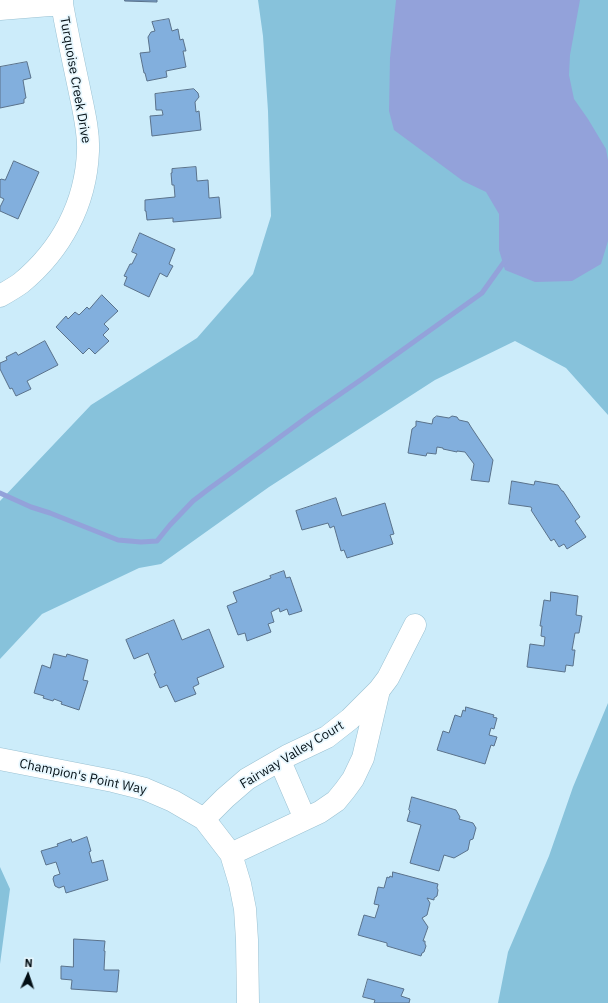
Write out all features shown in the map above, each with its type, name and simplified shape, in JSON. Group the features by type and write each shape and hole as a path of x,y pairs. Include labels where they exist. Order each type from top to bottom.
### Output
{"street":[{"path":"0,9 62,2"},
{"name":"Turquoise Creek Drive","path":"0,296 20,284 53,251 74,214 84,183 88,150 84,111 62,2"},
{"name":"Fairway Valley Court","path":"204,819 247,779 287,756 327,737 350,720 379,690 388,678 415,625"},
{"name":"Fairway Valley Court","path":"231,854 320,812 336,801 353,779 363,758 379,690"},
{"name":"Champion's Point Way","path":"0,760 113,781 145,789 173,801 204,819 231,854 240,884 245,909 248,1003"},
{"path":"280,761 305,819"}],"shaded area":[{"path":"258,0 608,0 608,415 566,368 515,341 435,380 269,487 161,564 139,568 42,614 0,659 0,501 91,405 197,338 253,274 271,216 268,111 263,36"},
{"path":"396,0 580,0 570,55 569,75 574,99 606,149 608,160 608,241 601,264 572,281 535,282 505,270 499,250 499,214 486,192 463,181 394,130 389,111 390,58"},
{"path":"608,703 608,1003 498,1003 508,952 549,856 573,787"},
{"path":"0,867 10,889 0,964"}],"building":[{"path":"157,0 157,2 125,1"},
{"path":"169,19 172,31 178,29 180,40 183,39 186,51 183,51 186,67 166,71 167,77 147,81 140,53 150,52 148,37 151,32 155,31 152,22"},
{"path":"27,62 31,78 23,80 26,98 24,99 24,103 0,108 0,67"},
{"path":"194,89 198,93 199,97 195,102 196,112 199,111 201,130 152,136 150,116 163,115 162,110 156,110 155,94"},
{"path":"14,161 39,172 18,219 0,211 0,207 4,199 0,197 0,180 5,180"},
{"path":"196,167 197,181 208,180 209,198 219,197 221,218 173,222 173,218 147,220 145,200 175,197 174,185 172,185 172,169"},
{"path":"140,233 175,249 169,264 173,266 167,277 160,273 149,297 124,285 127,277 124,276 137,254 132,252"},
{"path":"102,295 118,311 104,324 109,329 103,335 109,341 95,354 89,348 83,354 56,327 66,316 68,319 75,312 79,315 87,307 89,309"},
{"path":"45,341 58,365 27,381 31,389 16,396 12,388 10,389 0,369 0,363 7,360 6,357 16,352 18,355"},
{"path":"437,416 449,418 452,416 457,417 459,420 468,422 493,460 489,482 471,480 474,464 465,452 457,452 437,447 436,454 427,453 426,456 408,453 412,429 416,426 416,421 432,424 433,419"},
{"path":"512,481 534,485 535,481 558,485 580,517 575,521 586,537 567,549 564,544 559,547 554,539 551,541 531,510 531,507 509,504"},
{"path":"336,498 342,516 385,503 394,534 390,535 393,544 347,558 344,550 341,551 334,526 330,528 328,523 302,530 296,511"},
{"path":"284,571 286,578 290,577 302,611 289,615 287,609 280,612 279,608 271,612 274,622 268,624 271,632 247,641 245,633 238,635 227,606 237,602 233,592 271,578 270,576"},
{"path":"551,592 578,596 576,615 582,616 579,633 575,633 572,650 575,650 573,666 566,665 565,672 527,667 530,644 544,646 545,637 541,636 542,626 540,626 544,600 550,601"},
{"path":"174,620 182,640 209,629 224,667 197,678 199,684 193,687 196,694 175,702 167,685 160,688 148,653 134,659 126,640"},
{"path":"54,654 66,657 67,654 88,660 83,680 88,681 79,710 61,704 62,702 54,699 53,701 43,698 44,696 34,693 42,665 50,668"},
{"path":"466,707 494,715 493,717 497,718 494,729 491,728 489,735 497,737 494,746 491,745 485,764 437,750 443,731 449,733 455,715 461,717 463,710 465,711"},
{"path":"412,797 456,810 460,817 459,819 473,823 476,828 473,839 470,840 468,850 454,858 444,855 439,871 410,863 421,825 407,821"},
{"path":"87,837 91,851 89,852 92,863 103,860 108,880 66,893 64,886 59,888 55,886 53,879 54,876 60,874 56,862 46,865 41,851 58,846 57,844 71,839 72,842"},
{"path":"393,872 438,884 437,896 434,900 427,898 430,903 427,915 422,918 428,927 423,941 425,941 426,946 421,956 387,946 387,943 358,935 364,915 375,918 379,905 374,904 378,887 384,888 387,877 392,877"},
{"path":"74,939 105,941 104,970 119,970 117,992 71,989 72,980 61,979 61,966 73,967"},
{"path":"368,979 404,989 401,996 410,999 409,1003 374,1003 375,1000 363,997"}],"waterway":[{"path":"0,493 31,507 118,540 141,542 157,541 193,501 210,488 482,293 507,258"}]}
